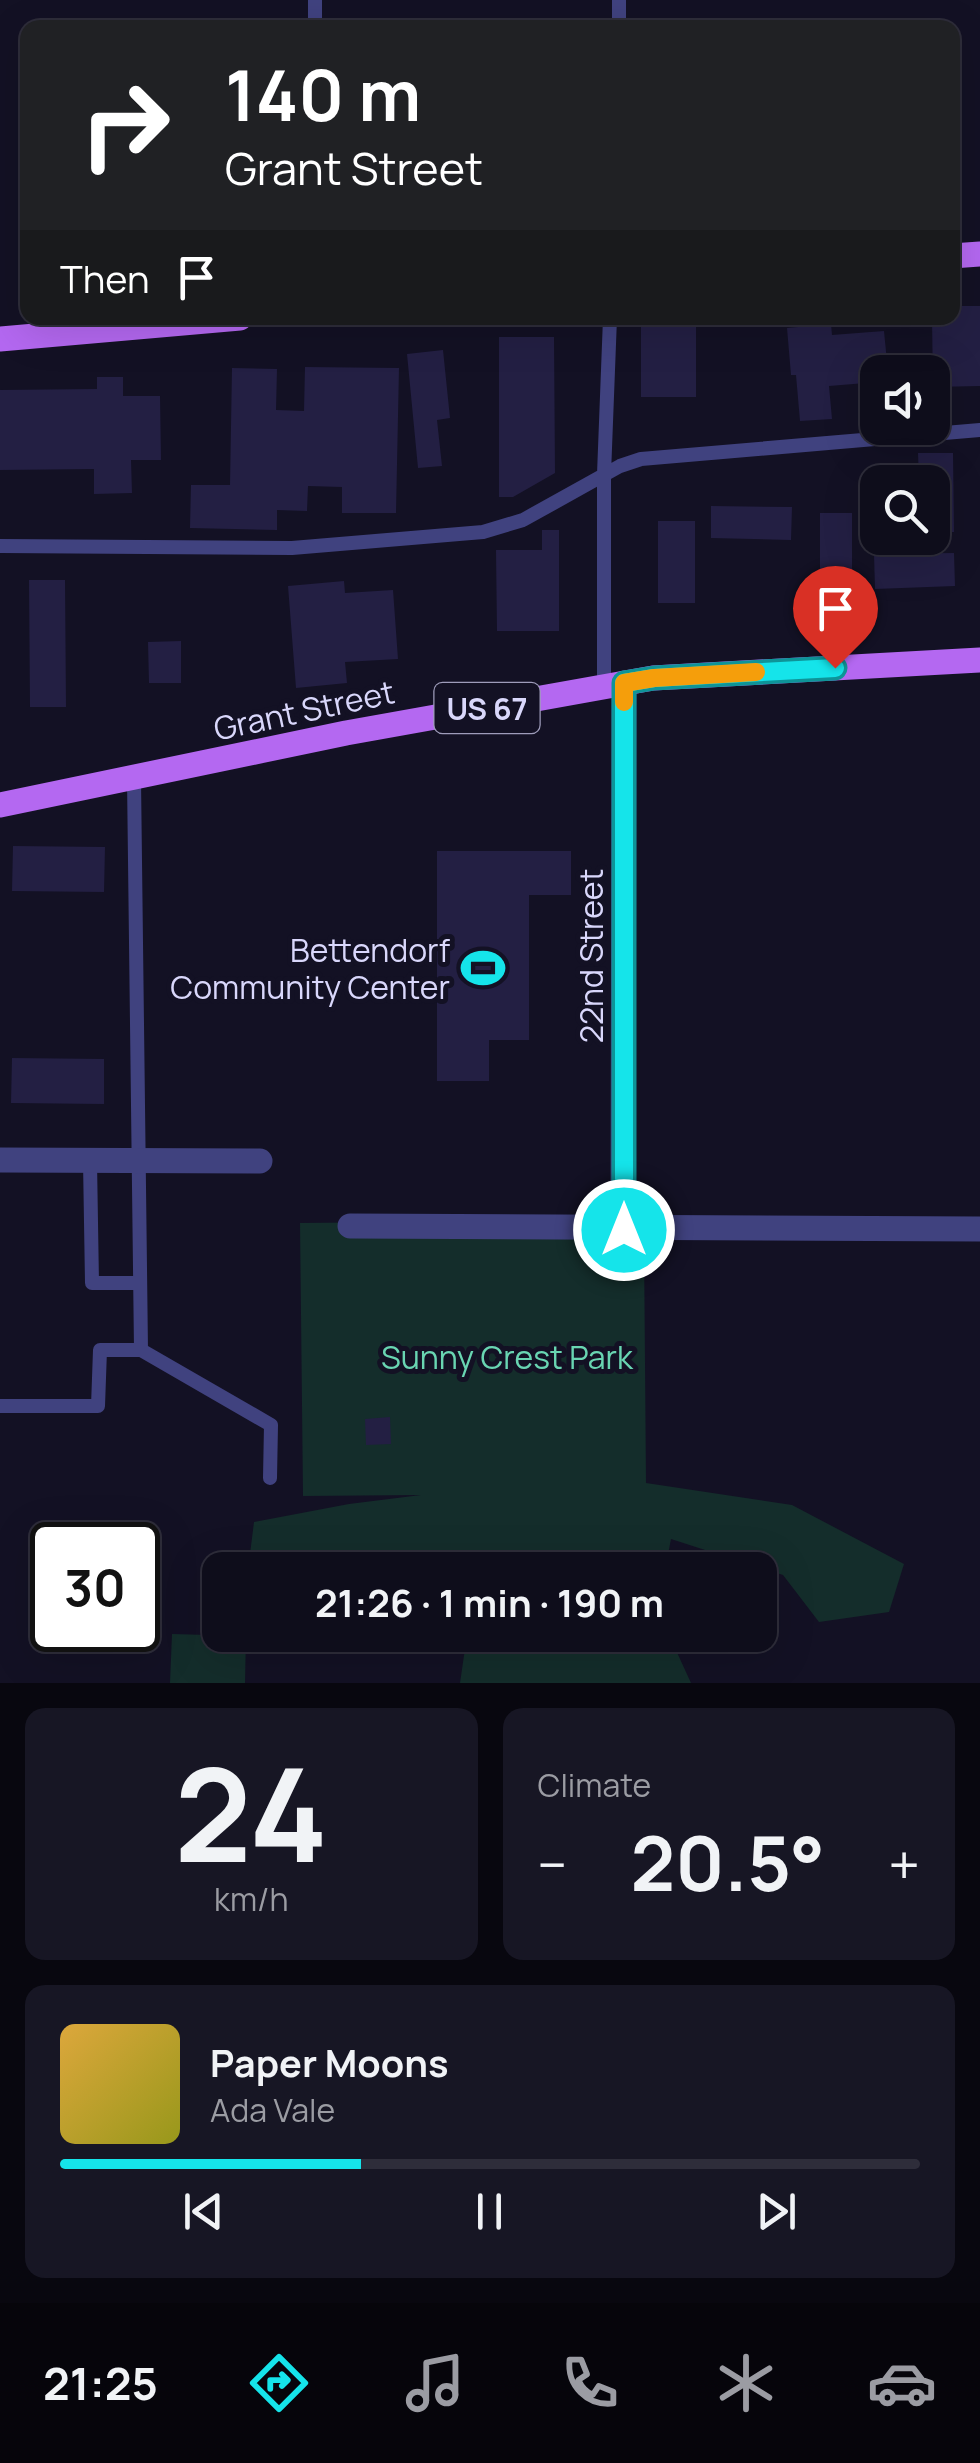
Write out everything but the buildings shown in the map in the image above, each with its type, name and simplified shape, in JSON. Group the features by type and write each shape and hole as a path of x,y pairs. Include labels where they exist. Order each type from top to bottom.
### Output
{"main road":[{"path":"0,339 160,325"},
{"name":"Grant Street","path":"0,805 346,733 654,678 980,660"}],"street":[{"name":"22nd Street","path":"614,684 624,1230"},
{"path":"0,1160 260,1162"},
{"path":"350,1226 980,1229"}],"lane":[{"path":"610,325 604,474 614,684"},
{"path":"0,546 292,548 483,532 523,520 604,474 641,459 980,430"},
{"path":"134,779 141,1350"},
{"path":"90,1161 92,1282 140,1283"},
{"path":"0,1406 98,1406 100,1350 141,1350 271,1424 270,1478"}],"green space":[{"name":"Sunny Crest Park","path":"603,1220 604,1242 644,1242 646,1483 792,1505 904,1564 889,1612 819,1622 783,1575 777,1573 777,1552 711,1552 671,1539 668,1552 250,1552 254,1522 421,1495 303,1496 300,1223"},
{"path":"172,1634 202,1635 202,1652 246,1652 245,1683 170,1683"},
{"path":"465,1652 677,1652 691,1683 460,1683"}],"slow traffic":[{"path":"624,702 624,683 756,672"}],"place":[{"name":"Bettendorf Community Center","path":"483,968"}],"route":[{"path":"624,1230 624,683 835,668"}]}
